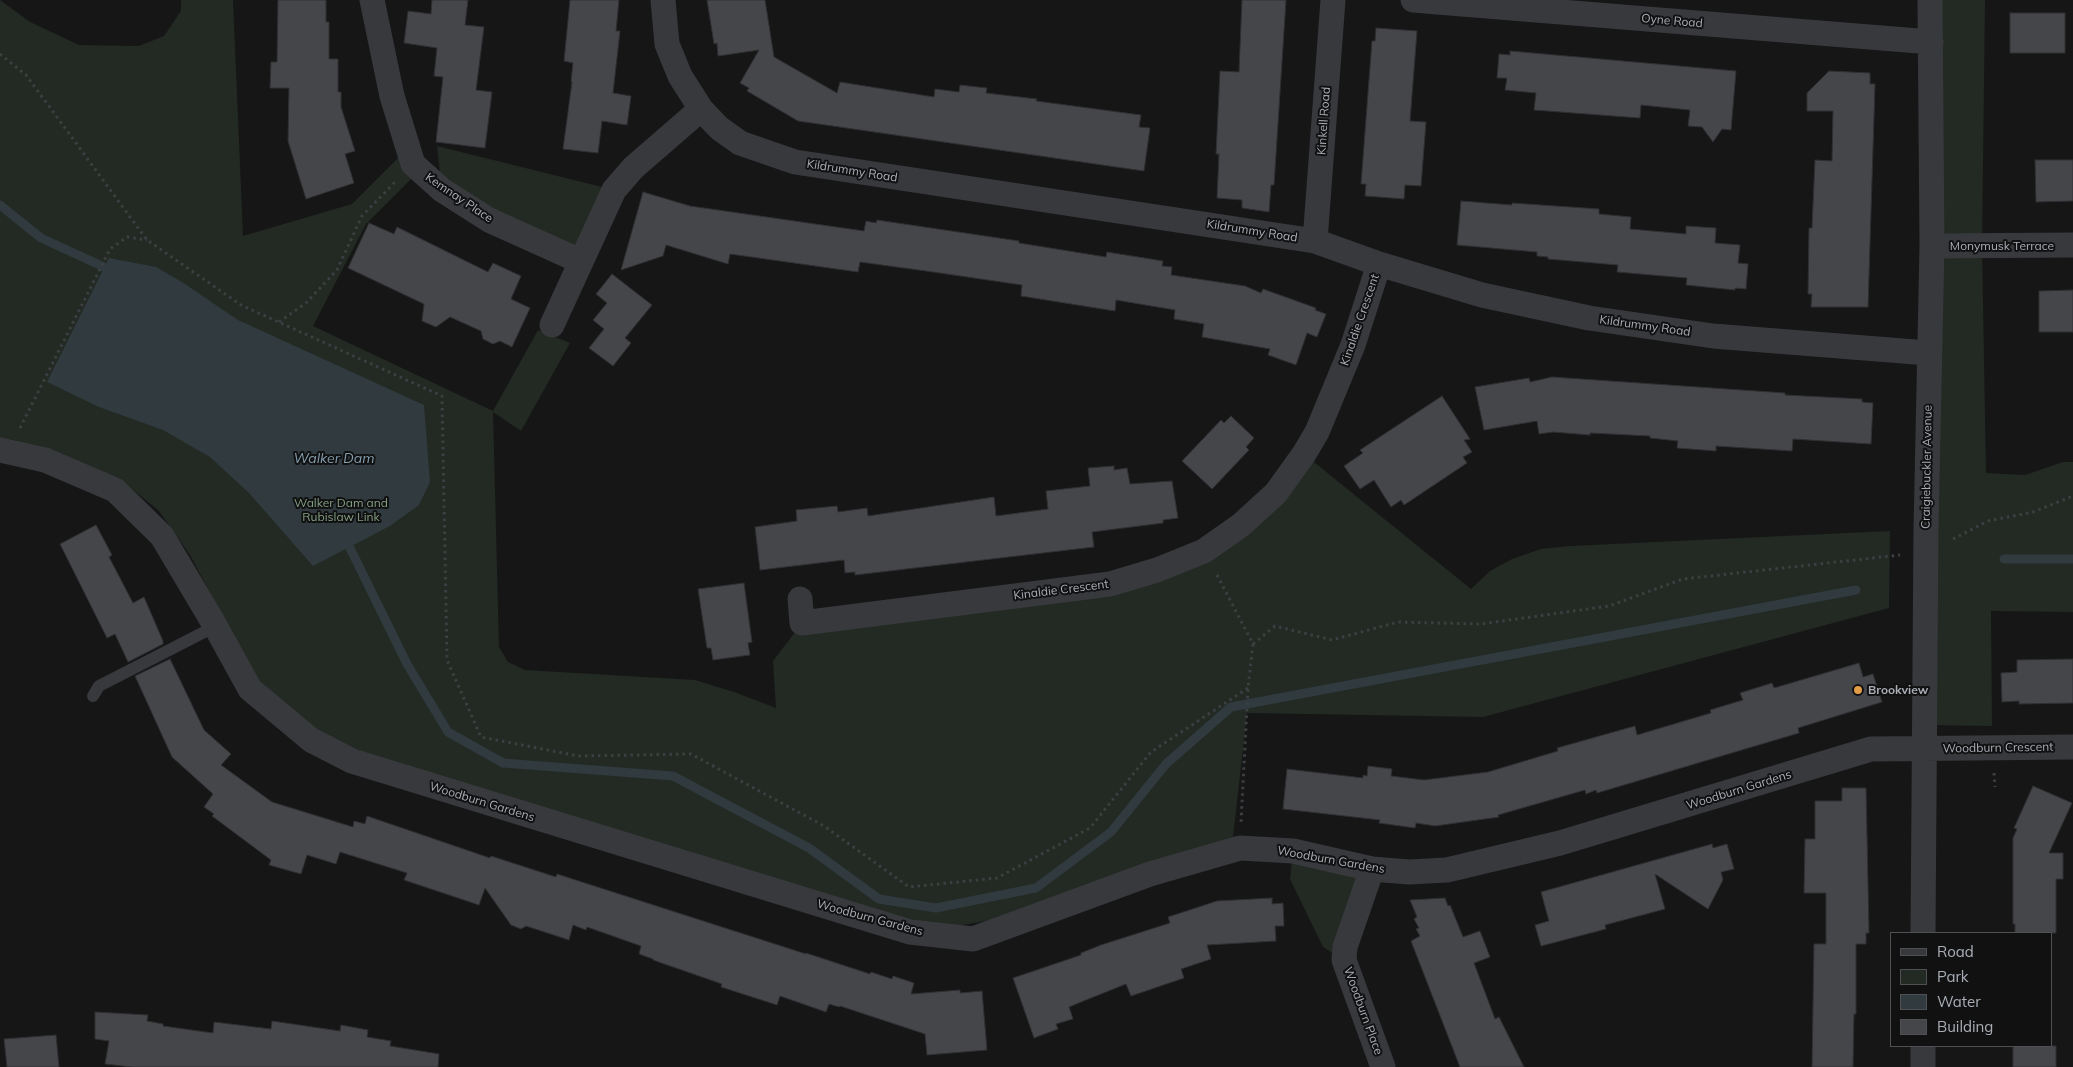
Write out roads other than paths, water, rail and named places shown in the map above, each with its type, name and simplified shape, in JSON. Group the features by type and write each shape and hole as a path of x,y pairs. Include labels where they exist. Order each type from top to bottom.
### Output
{"street":[{"name":"Kemnay Place","path":"372,0 392,96 413,164 442,190 489,220 580,261"},
{"name":"Kildrummy Road","path":"663,0 667,44 680,76 701,108 719,128 740,144 795,162 1316,241 1379,264 1482,295 1589,318 1713,336 1928,354"},
{"name":"Kinkell Road","path":"1316,241 1333,0"},
{"name":"Oyne Road","path":"1413,0 1931,42"},
{"name":"Craigiebuckler Avenue","path":"1923,932 1928,354 1932,246 1930,0"},
{"path":"552,325 614,190 633,168 701,108"},
{"name":"Monymusk Terrace","path":"1932,246 2073,245"},
{"name":"Kinaldie Crescent","path":"800,599 802,622 812,621 1110,584 1157,570 1204,551 1241,525 1276,493 1304,454 1317,432 1353,345 1379,264"},
{"name":"Woodburn Gardens","path":"0,450 45,460 115,490 162,536 216,626 250,689 311,740 352,761 910,932 973,939 1150,874 1240,848 1293,851 1372,870 1409,872 1447,870 1560,843 1871,749 1924,748"},
{"name":"Woodburn Crescent","path":"1924,748 2073,747"},
{"name":"Woodburn Place","path":"1372,870 1345,947 1344,960 1383,1067"},
{"path":"1923,1047 1923,1067"}],"lane":[{"path":"93,696 99,686 216,626"}],"water":[{"name":"Walker Dam","path":"109,258 156,267 182,282 238,320 424,405 430,482 419,505 390,526 313,566 249,493 210,457 163,430 99,407 47,382"}],"waterway":[{"path":"0,205 41,238 104,267"},
{"path":"350,548 407,664 448,732 503,763 673,776 809,848 879,899 936,908 1036,888 1111,832 1166,764 1231,707 1856,590"},
{"path":"2004,559 2073,559"}],"place":[{"name":"Brookview","path":"1858,690"}],"park label":[{"name":"Walker Dam and Rubislaw Link","path":"341,510"}]}
